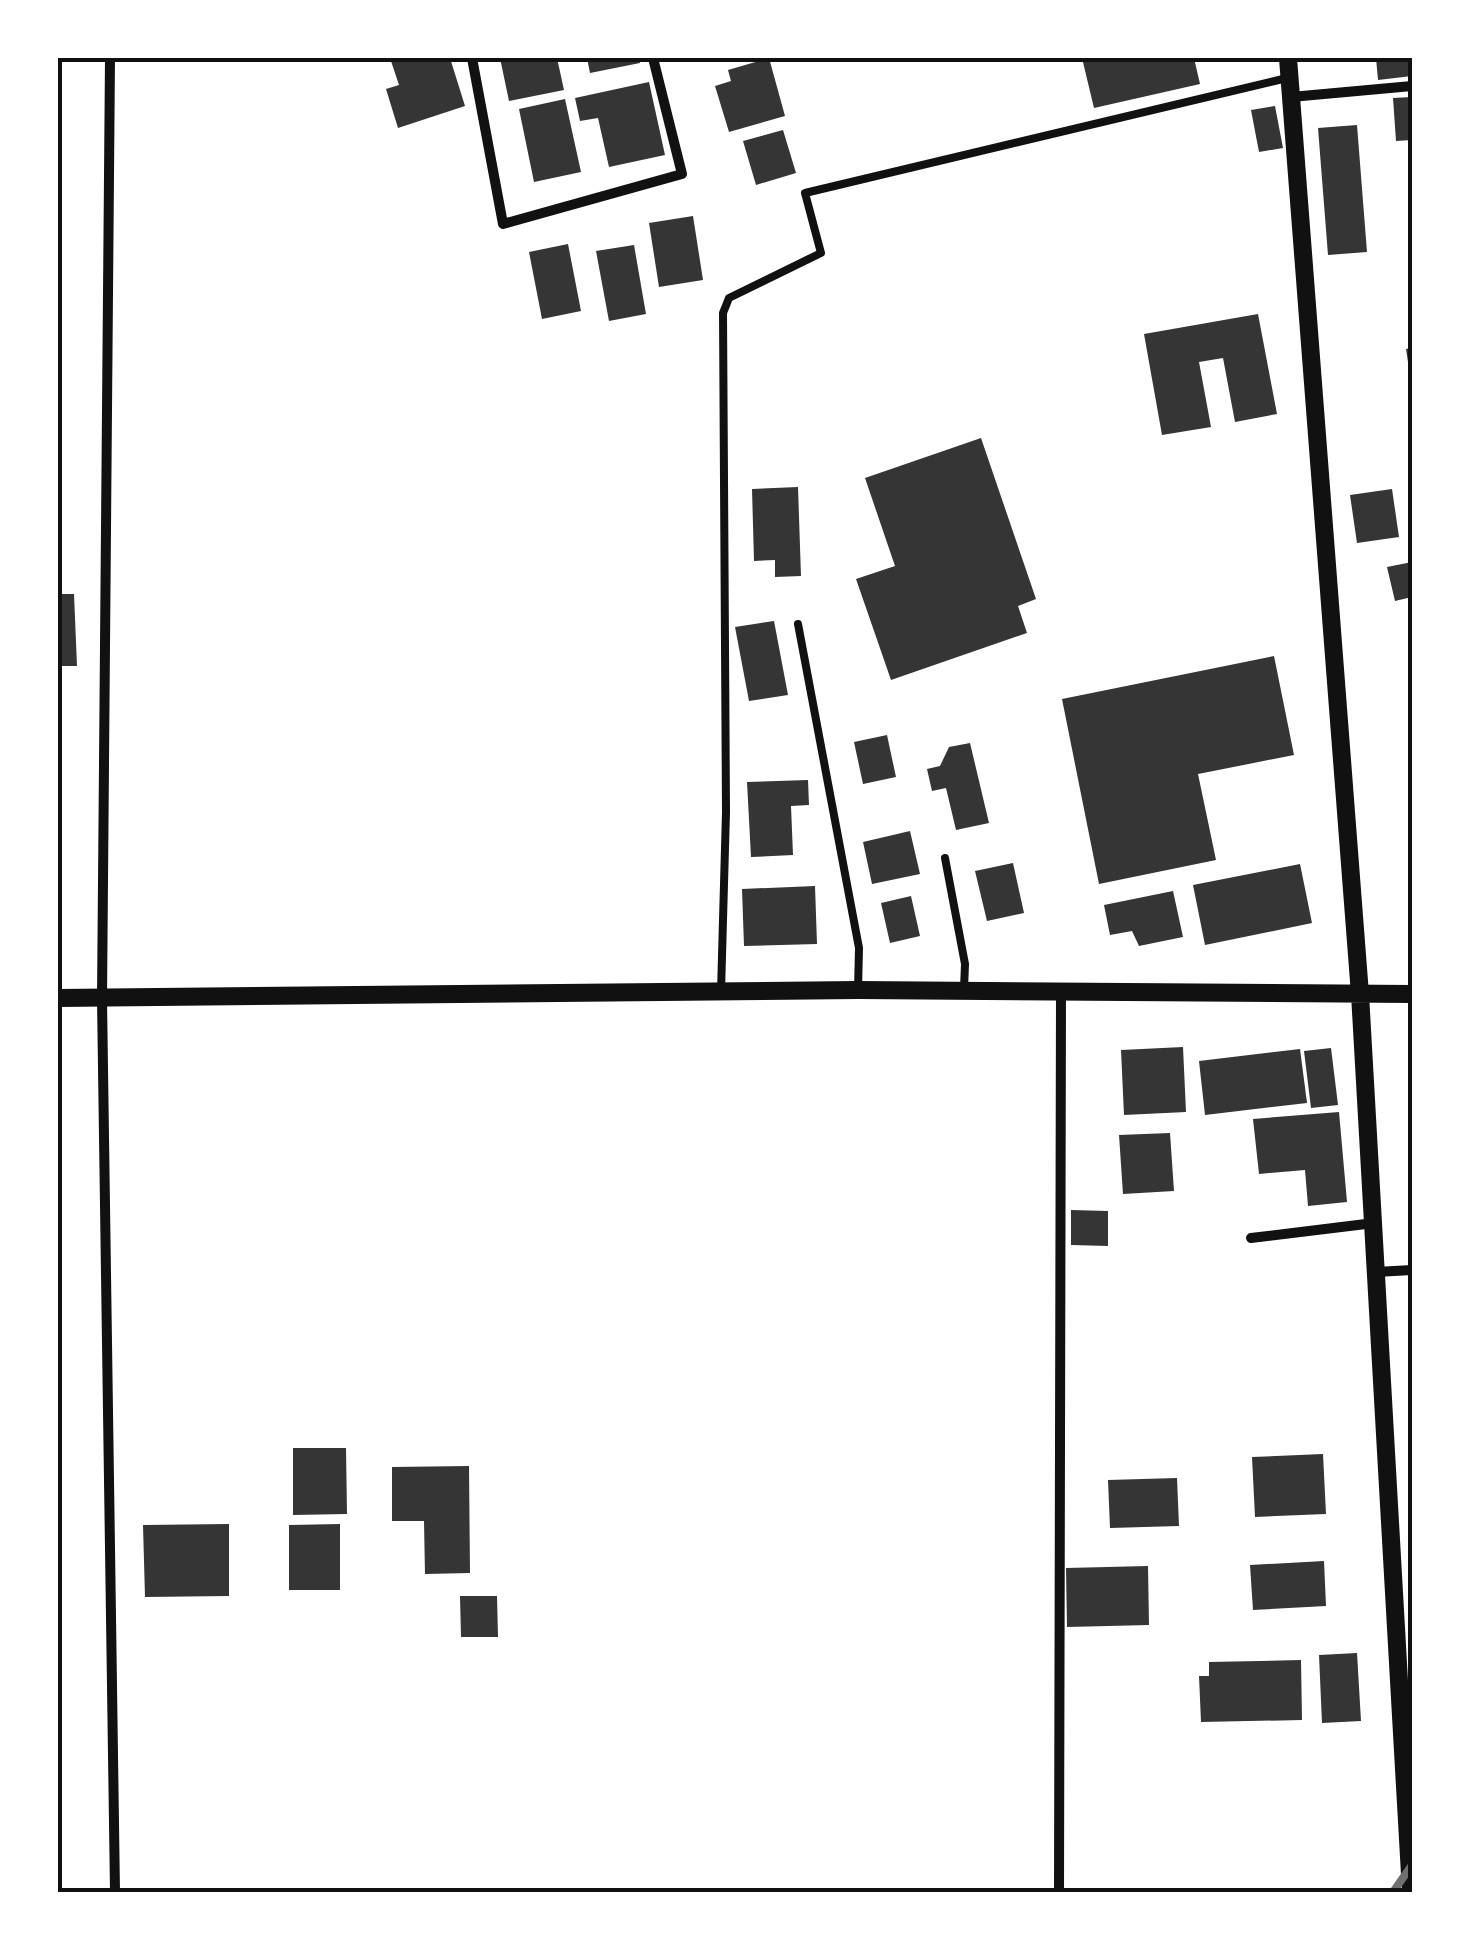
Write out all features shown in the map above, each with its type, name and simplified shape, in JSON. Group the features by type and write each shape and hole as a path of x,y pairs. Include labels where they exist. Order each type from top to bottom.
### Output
{"street":[{"path":"110,58 102,999 116,1892"},
{"path":"472,58 503,224 682,174 652,58"},
{"path":"1288,58 1360,994 1411,1892"},
{"path":"1291,97 1412,86"},
{"path":"58,998 858,990 1412,994"},
{"path":"1059,1892 1061,993"},
{"path":"1251,1238 1375,1222"},
{"path":"1376,1272 1412,1270"}],"lane":[{"path":"721,992 726,812 722,313 730,298 821,253 805,193 1289,77"},
{"path":"798,624 859,948 858,990"},
{"path":"945,858 964,964 964,993"}],"building":[{"path":"390,58 450,58 465,106 398,128 386,89 399,85"},
{"path":"500,58 557,58 564,90 509,101"},
{"path":"587,58 639,58 640,63 590,73"},
{"path":"769,58 785,116 729,132 715,86 731,81 728,70"},
{"path":"1082,58 1194,58 1200,84 1094,108"},
{"path":"1376,58 1412,58 1412,76 1378,80"},
{"path":"649,82 665,155 609,167 598,118 580,121 575,98"},
{"path":"1412,97 1412,140 1396,141 1393,98"},
{"path":"565,99 581,172 534,182 519,109"},
{"path":"1275,106 1283,148 1259,152 1251,110"},
{"path":"1357,125 1367,252 1328,255 1318,128"},
{"path":"783,130 796,173 756,185 743,141"},
{"path":"693,216 703,280 659,287 649,223"},
{"path":"568,244 581,311 542,319 529,252"},
{"path":"634,245 646,314 609,321 596,251"},
{"path":"1258,314 1277,414 1235,422 1223,358 1199,362 1211,427 1162,435 1144,334"},
{"path":"1412,348 1412,375 1410,375 1406,349"},
{"path":"981,438 1036,599 1018,606 1027,633 891,680 856,579 895,566 865,478"},
{"path":"798,487 801,576 775,577 775,560 754,561 752,489"},
{"path":"1392,489 1399,537 1357,543 1350,495"},
{"path":"1412,562 1412,597 1395,601 1387,567"},
{"path":"58,594 74,594 77,666 58,666"},
{"path":"774,621 788,695 749,701 735,627"},
{"path":"1274,656 1294,755 1198,774 1216,860 1099,884 1062,699"},
{"path":"887,735 896,777 863,784 854,742"},
{"path":"970,743 989,823 956,830 946,788 932,791 927,769 940,766 949,747"},
{"path":"808,780 809,805 791,806 793,855 751,857 747,782"},
{"path":"910,831 920,874 872,884 863,842"},
{"path":"1013,863 1024,913 987,921 975,871"},
{"path":"1300,864 1312,923 1205,945 1193,885"},
{"path":"815,886 817,944 744,946 742,889"},
{"path":"1173,891 1183,937 1139,946 1132,931 1110,935 1104,905"},
{"path":"911,896 920,936 890,943 881,903"},
{"path":"1183,1047 1186,1112 1124,1115 1121,1050"},
{"path":"1331,1048 1338,1105 1311,1108 1304,1051"},
{"path":"1300,1049 1307,1103 1205,1115 1199,1061"},
{"path":"1339,1112 1347,1202 1308,1206 1305,1170 1259,1174 1253,1119"},
{"path":"1170,1133 1174,1191 1123,1194 1119,1135"},
{"path":"1071,1210 1108,1211 1108,1246 1071,1245"},
{"path":"293,1448 346,1448 347,1514 293,1515"},
{"path":"1323,1454 1326,1514 1255,1517 1252,1457"},
{"path":"469,1466 470,1573 425,1574 424,1521 392,1521 392,1467"},
{"path":"1177,1478 1179,1526 1110,1528 1108,1480"},
{"path":"229,1524 229,1596 145,1597 143,1525"},
{"path":"340,1524 340,1590 289,1590 289,1525"},
{"path":"1324,1561 1326,1606 1253,1610 1250,1565"},
{"path":"1148,1566 1149,1625 1067,1627 1066,1568"},
{"path":"460,1596 497,1596 498,1637 461,1637"},
{"path":"1357,1653 1361,1721 1322,1723 1319,1655"},
{"path":"1301,1660 1302,1720 1201,1722 1199,1676 1209,1676 1209,1662"}],"railway":[{"path":"1393,1892 1412,1865"}]}
